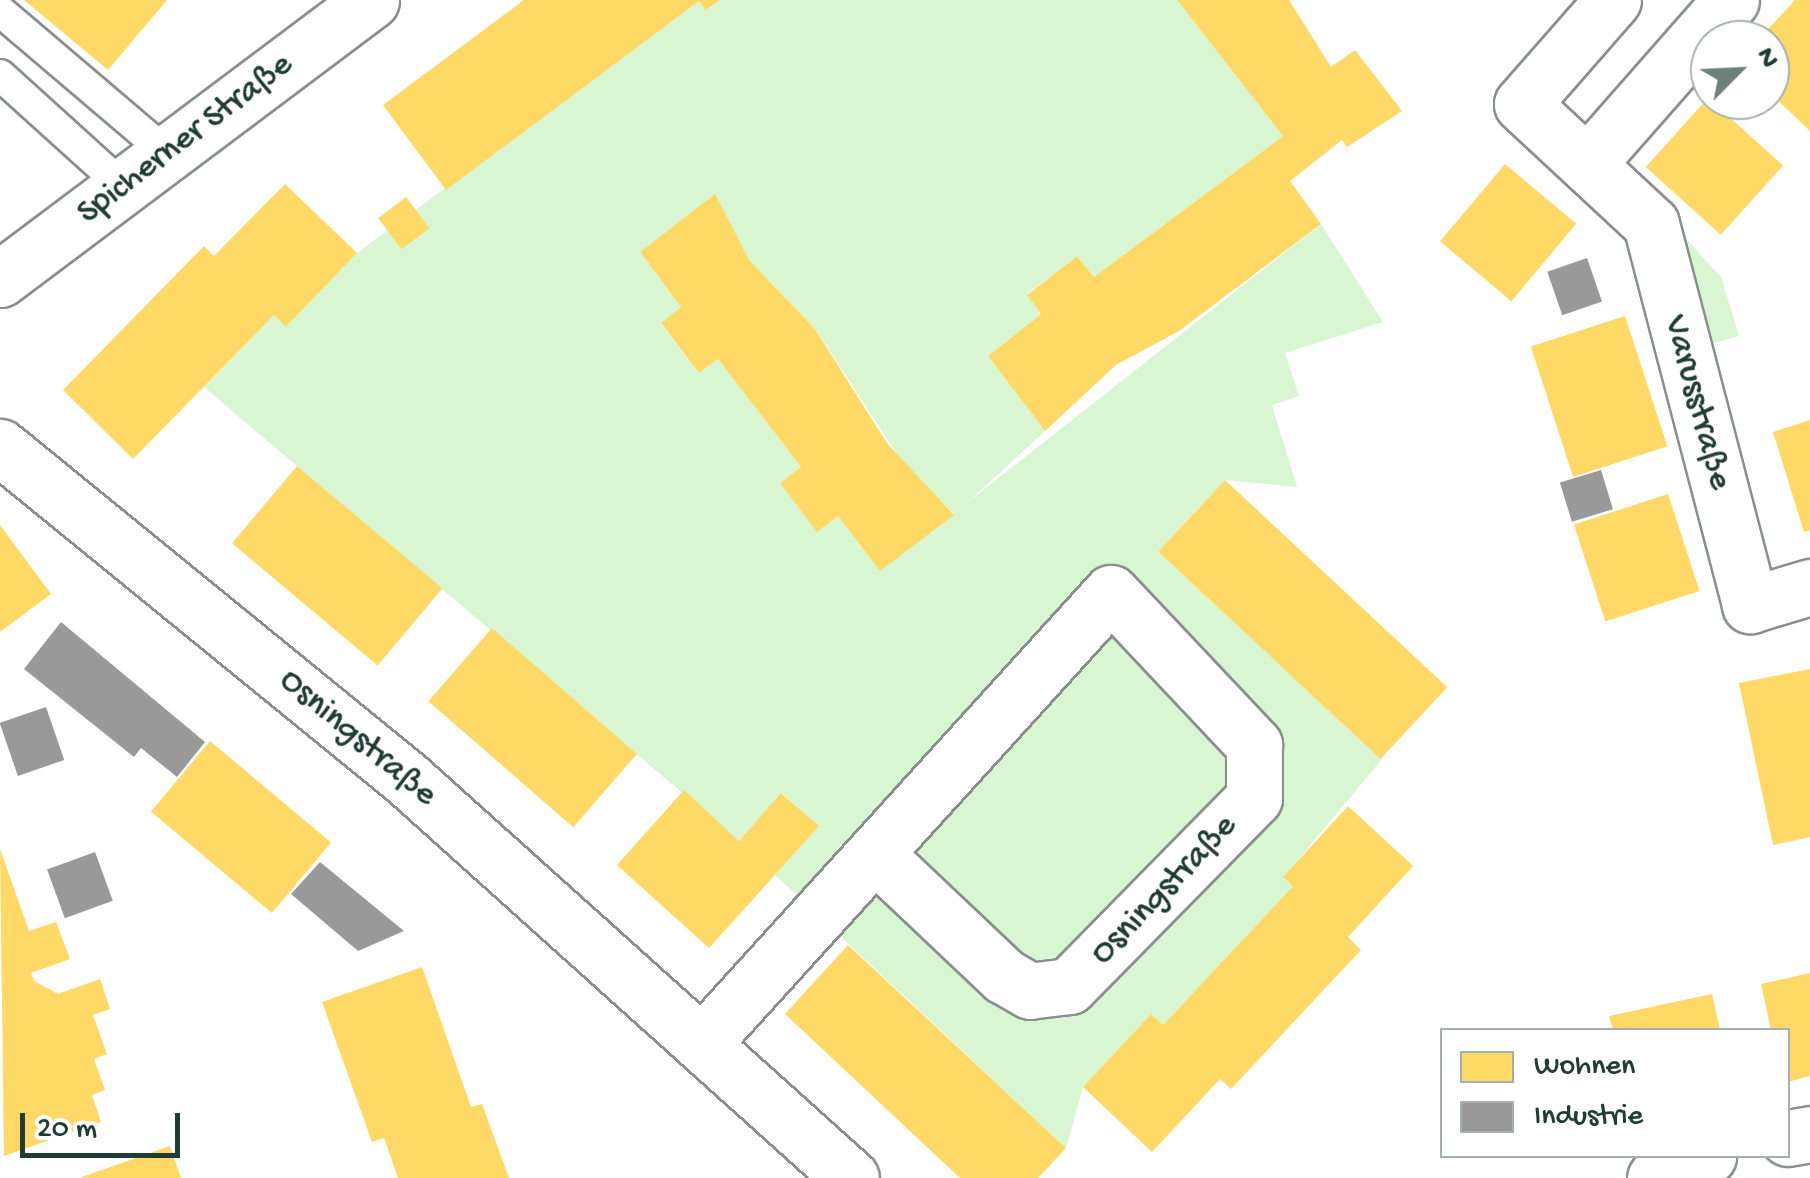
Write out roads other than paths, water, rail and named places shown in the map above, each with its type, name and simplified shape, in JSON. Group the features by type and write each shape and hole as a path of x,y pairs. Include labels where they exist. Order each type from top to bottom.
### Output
{"street":[{"name":"Spicherner Straße","path":"0,279 371,0"},
{"name":"Varusstraße","path":"1613,0 1522,104 1651,224 1750,605 1810,586"},
{"path":"1587,164 1730,0"},
{"name":"Osningstraße","path":"0,448 406,778 704,1041 851,1178"},
{"name":"Osningstraße","path":"704,1041 1111,593 1254,745 1254,798 1069,986 1030,991 1004,976 874,854"},
{"path":"1655,1178 1666,1164 1698,1158"}],"lane":[{"path":"0,11 167,153"},
{"path":"0,74 123,186"}]}
